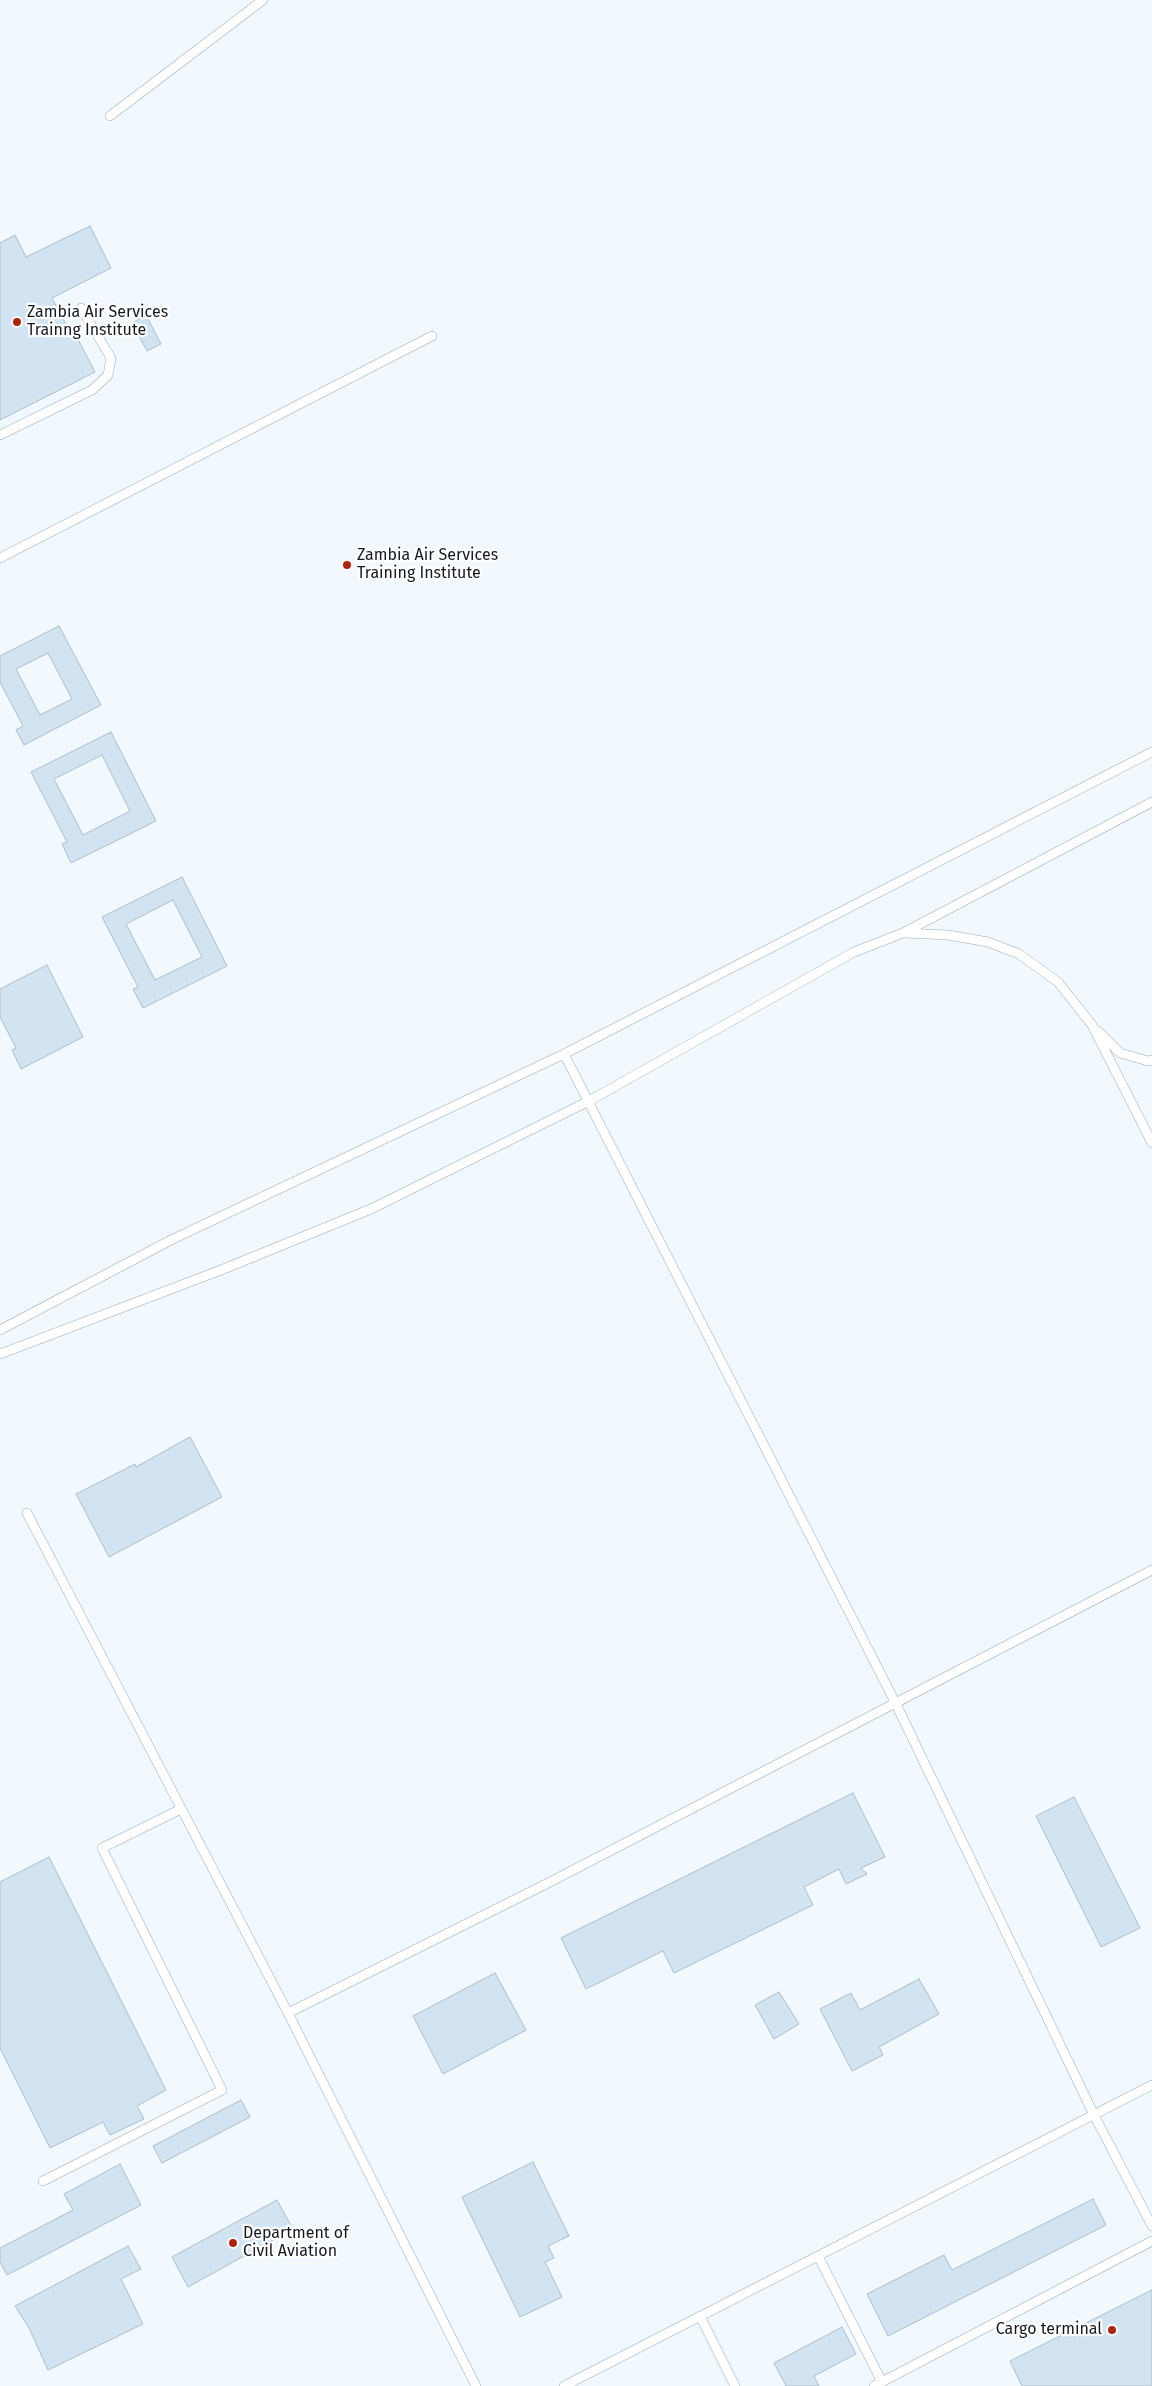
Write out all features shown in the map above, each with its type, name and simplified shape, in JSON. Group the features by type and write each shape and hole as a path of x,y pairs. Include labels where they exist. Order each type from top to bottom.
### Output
{"lane":[{"path":"110,116 263,0"},
{"path":"0,435 92,390 108,375 111,358 81,308"},
{"path":"0,558 432,336"},
{"path":"0,1330 171,1240 564,1054 1152,752"},
{"path":"0,1354 222,1270 371,1209 589,1100 854,952 903,933 1152,802"},
{"path":"903,933 948,935 988,942 1019,954 1058,982 1092,1025 1120,1053 1148,1061 1152,1060"},
{"path":"1092,1025 1148,1129 1152,1143"},
{"path":"564,1054 895,1702 1094,2115 1152,2226"},
{"path":"27,1513 288,2014 476,2386"},
{"path":"288,2014 561,1876 1152,1570"},
{"path":"43,2181 222,2090 102,1848 181,1809"},
{"path":"564,2386 1152,2085"},
{"path":"818,2256 878,2384 1152,2241"},
{"path":"700,2316 735,2386"}],"building":[{"name":"Zambia Air Services Trainng Institute","path":"90,226 111,268 52,298 67,326 70,324 95,372 0,420 0,243 15,235 26,257"},
{"path":"146,315 161,344 147,351 132,323"},
{"path":"59,626 101,705 24,745 16,730 23,726 0,682 0,656","holes":["48,653 72,699 40,715 16,669"]},
{"path":"111,732 156,821 71,863 62,844 67,842 31,772","holes":["102,755 130,811 83,835 54,779"]},
{"path":"182,877 227,966 143,1008 133,989 138,987 102,917","holes":["173,900 202,957 155,980 126,924"]},
{"path":"47,965 83,1037 21,1069 12,1050 16,1048 0,1017 0,989"},
{"path":"190,1437 222,1497 109,1557 76,1494 135,1464 136,1467"},
{"path":"853,1793 885,1857 861,1868 867,1874 846,1884 839,1869 804,1887 813,1905 674,1973 663,1951 586,1989 561,1938"},
{"path":"1074,1797 1140,1928 1101,1947 1036,1816"},
{"path":"49,1857 166,2090 137,2106 144,2119 110,2135 103,2122 50,2148 0,2048 0,1882"},
{"path":"495,1973 526,2030 443,2074 413,2016"},
{"path":"919,1979 939,2014 879,2047 883,2055 852,2071 820,2009 851,1993 860,2010"},
{"path":"779,1992 799,2024 774,2039 755,2005"},
{"path":"241,2100 250,2117 162,2163 153,2146"},
{"path":"533,2162 569,2236 548,2246 554,2258 545,2262 562,2297 520,2317 462,2197"},
{"path":"120,2164 141,2205 7,2275 0,2262 0,2248 73,2210 64,2194"},
{"path":"1093,2199 1106,2225 888,2336 867,2294 944,2255 952,2270"},
{"name":"Department of Civil Aviation","path":"277,2200 293,2229 188,2287 172,2257"},
{"path":"128,2246 141,2269 121,2279 143,2324 48,2370 29,2328 15,2306"},
{"name":"Cargo terminal","path":"1152,2290 1152,2386 1022,2386 1010,2361"},
{"path":"842,2327 856,2354 814,2376 819,2386 786,2386 774,2363"}],"place":[{"name":"Zambia Air Services Trainng Institute","path":"17,322"},
{"name":"Zambia Air Services Training Institute","path":"347,565"},
{"name":"Department of Civil Aviation","path":"233,2243"},
{"name":"Cargo terminal","path":"1112,2330"}]}
